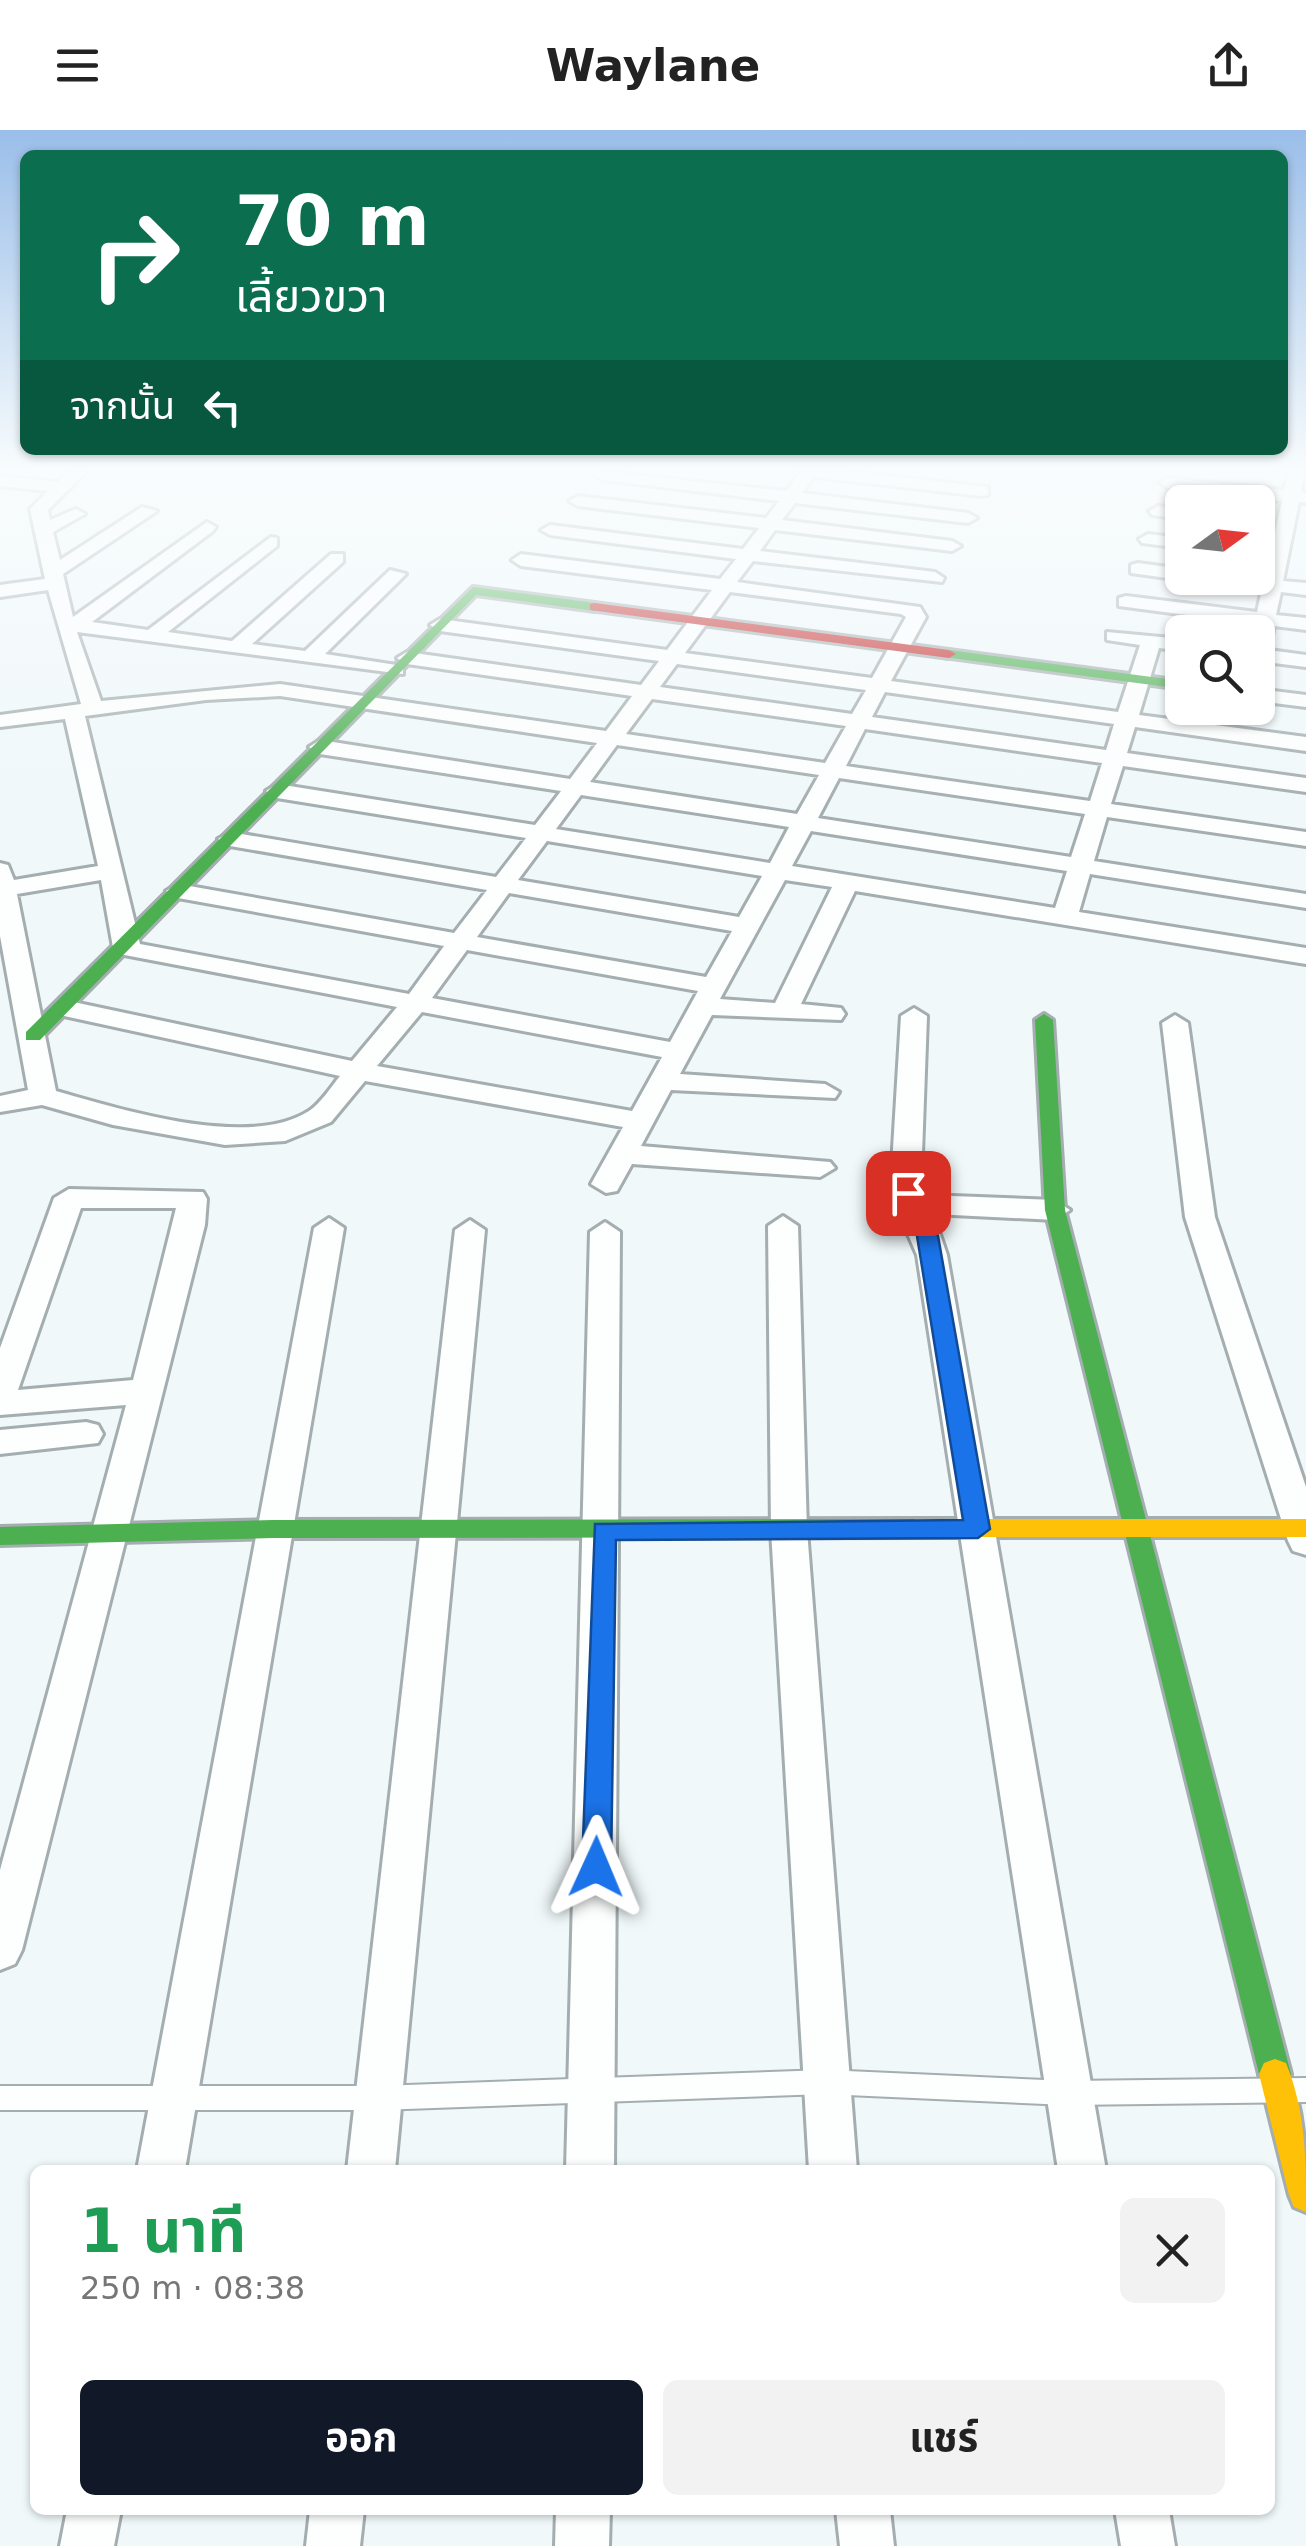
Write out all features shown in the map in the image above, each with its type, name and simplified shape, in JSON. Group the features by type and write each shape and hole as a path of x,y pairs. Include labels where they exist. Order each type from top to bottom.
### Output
{"street":[{"path":"0,591 30,584"},
{"path":"56,584 70,625 125,946"},
{"path":"70,625 127,584"},
{"path":"153,636 218,584"},
{"path":"236,647 308,584"},
{"path":"310,658 388,584"},
{"path":"606,1184 916,617 914,611 706,584"},
{"path":"1275,585 1306,588"},
{"path":"0,1104 43,1096 113,1116 206,1132 264,1134 306,1126 321,1116 362,1072 415,1003 724,586"},
{"path":"33,1036 473,591 1165,683"},
{"path":"1126,602 1233,615"},
{"path":"1275,620 1306,624"},
{"path":"70,625 310,658 402,664 646,692 1306,786"},
{"path":"440,625 1306,744"},
{"path":"1114,636 1165,643"},
{"path":"1064,919 1152,641"},
{"path":"1275,657 1306,661"},
{"path":"0,721 247,690 613,736 1306,838"},
{"path":"1275,697 1306,702"},
{"path":"320,748 1306,901"},
{"path":"277,791 1306,956"},
{"path":"230,839 746,926"},
{"path":"43,1096 1,883 113,871"},
{"path":"784,1011 846,884"},
{"path":"178,891 784,1011 832,1014"},
{"path":"125,946 678,1052"},
{"path":"64,1008 362,1072 640,1121"},
{"path":"914,1016 906,1182 910,1204 928,1236 932,1255 1081,2165"},
{"path":"1044,1020 1056,1210 1306,2195"},
{"path":"0,1536 273,1528 1137,1528 1305,1532 1200,1217 1174,1022"},
{"path":"662,1082 826,1092"},
{"path":"622,1154 820,1168"},
{"path":"0,1394 69,1198 84,1195 192,1199 194,1205 113,1532 0,1950"},
{"path":"910,1204 1056,1210"},
{"path":"783,1226 790,1530 832,2165"},
{"path":"162,2165 329,1228"},
{"path":"371,2165 470,1230"},
{"path":"590,2165 604,1530 605,1232"},
{"path":"0,1403 148,1391"},
{"path":"0,1442 86,1434"},
{"path":"88,2546 93,2515"},
{"path":"333,2546 336,2515"},
{"path":"582,2546 583,2515"},
{"path":"864,2515 867,2546"},
{"path":"1143,2515 1148,2546"}],"lane":[{"path":"0,2098 378,2098 824,2082 1068,2093 1306,2090"}],"traffic: fast":[{"path":"33,1036 473,591 595,607"},
{"path":"949,654 1165,683"},
{"path":"1044,1020 1055,1210 1275,2074"},
{"path":"0,1536 273,1529 917,1528"}],"traffic: slow":[{"path":"917,1528 1306,1528"},
{"path":"1275,2074 1306,2195"}],"traffic: jam":[{"path":"595,607 949,654"}],"route":[{"path":"596,1867 604,1530 978,1529 928,1236 908,1193"}]}
